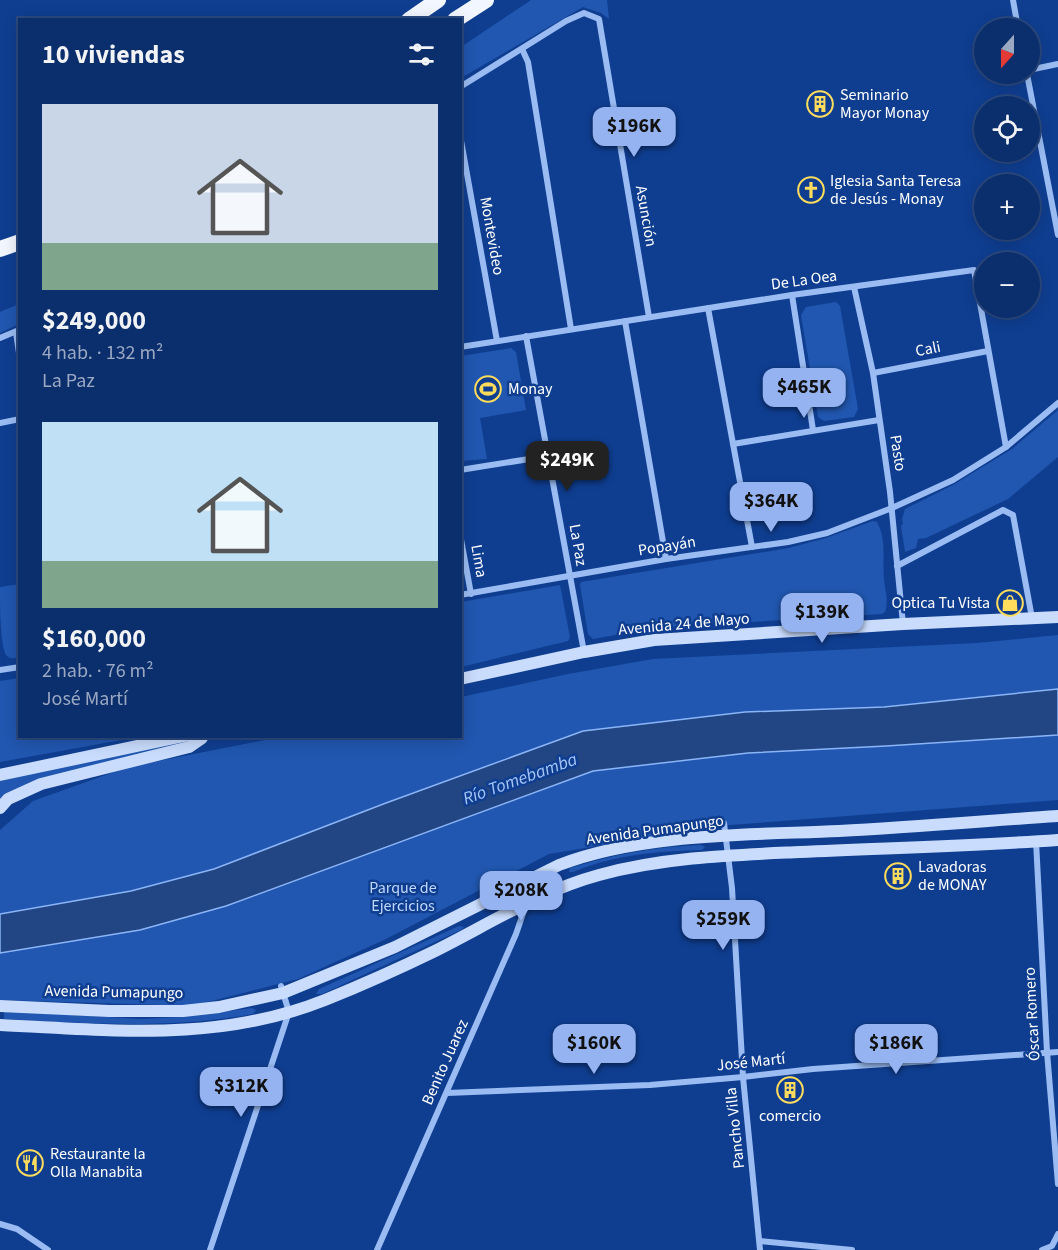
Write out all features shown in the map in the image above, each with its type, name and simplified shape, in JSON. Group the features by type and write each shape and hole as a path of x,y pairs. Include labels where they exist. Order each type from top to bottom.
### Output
{"highway":[{"path":"412,18 438,0"},
{"path":"458,18 486,0"},
{"path":"0,249 18,243"}],"main road":[{"name":"Avenida 24 de Mayo","path":"462,679 584,652 654,640 903,624 1058,617"},
{"path":"0,775 175,738"},
{"path":"0,808 8,799 41,784 189,747 200,738"},
{"name":"Avenida Pumapungo","path":"0,1006 109,1011 183,1011 219,1007 282,989 395,947 567,862 610,849 680,839 725,829 875,829 1058,816"},
{"name":"Avenida Pumapungo","path":"0,1025 110,1032 186,1031 217,1028 289,1012 325,1000 434,951 527,902 572,884 628,868 727,855 1058,840"}],"street":[{"path":"1013,0 1016,18"},
{"name":"Asunción","path":"522,49 566,21 584,13 599,19 649,317"},
{"path":"462,86 522,49 528,62 571,329"},
{"path":"1040,69 1058,64"},
{"path":"1030,84 1058,235"},
{"name":"Montevideo","path":"462,146 497,341"},
{"name":"De La Oea","path":"462,347 792,295 974,270 1006,447"},
{"name":"Pasto","path":"854,287 873,373 892,508 903,624"},
{"path":"792,295 813,429"},
{"path":"708,308 752,547"},
{"path":"625,321 666,559"},
{"path":"0,338 18,331"},
{"name":"La Paz","path":"526,336 584,652"},
{"name":"Cali","path":"873,373 988,351"},
{"name":"Popayán","path":"462,595 666,559 788,542 827,533 892,508 953,480 1006,447 1058,403"},
{"path":"0,423 18,419"},
{"path":"733,444 813,429 879,420"},
{"path":"462,470 548,456"},
{"path":"897,566 1003,510 1013,515 1032,619"},
{"name":"Lima","path":"462,545 471,594"},
{"path":"0,670 18,667"},
{"name":"Pancho Villa","path":"725,829 732,888 743,1077 760,1250"},
{"name":"Óscar Romero","path":"1036,842 1047,1053 1058,1184"},
{"path":"519,885 527,902"},
{"name":"Benito Juarez","path":"377,1250 516,934 527,902"},
{"path":"210,1250 289,1012 282,989"},
{"name":"José Martí","path":"447,1093 650,1084 813,1069 1058,1052"},
{"path":"0,1224 17,1229 48,1250"},
{"path":"1042,1250 1052,1246 1058,1234"},
{"path":"760,1242 852,1250"}],"green space":[{"path":"531,0 607,0 609,19 601,13 583,7 462,77 462,46"},
{"path":"836,302 840,306 858,409 854,417 824,421 818,417 801,315 806,307"},
{"path":"18,304 18,324 0,333 0,312"},
{"path":"511,348 516,352 526,410 480,418 487,459 462,461 462,356"},
{"path":"1058,410 1058,457 1008,499 926,538 918,539 916,548 905,552 901,526 905,509 953,485 1012,449"},
{"path":"873,521 877,522 883,543 887,604 882,614 654,628 593,639 588,634 581,582 789,548 826,538"},
{"path":"18,584 18,657 11,658 6,655 4,649 0,587"},
{"path":"560,585 570,637 568,641 462,667 462,602"},
{"path":"1058,635 1058,689 884,707 745,712 583,731 214,869 131,891 0,914 0,830 33,801 128,767 275,738 462,738 462,697 653,659 977,643"},
{"path":"18,678 18,738 132,738 0,762 0,681"},
{"name":"Parque de Ejercicios","path":"1058,735 1058,800 717,826 549,854 386,939 298,979 192,1006 0,1000 0,953 140,930 226,906 593,771 748,753"},
{"path":"182,738 199,738 61,777 0,805 0,776"},
{"path":"701,845 705,847 702,850 636,855 569,872 570,868 619,855 666,847"},
{"path":"459,926 464,927 322,994 316,994 319,989"},
{"path":"252,1008 256,1010 253,1014 191,1022 98,1024 4,1019 4,1011 141,1019"}],"water":[{"name":"Río Tomebamba","path":"1058,689 1058,735 748,753 593,771 226,906 140,930 0,953 0,914 131,891 214,869 583,731 745,712 884,707"}],"place":[{"name":"Seminario Mayor Monay","path":"820,104"},
{"name":"Iglesia Santa Teresa de Jesús - Monay","path":"811,190"},
{"name":"Monay","path":"488,389"},
{"name":"Optica Tu Vista","path":"1010,603"},
{"name":"Lavadoras de MONAY","path":"898,876"},
{"name":"comercio","path":"790,1090"},
{"name":"Restaurante la Olla Manabita","path":"30,1163"}]}
